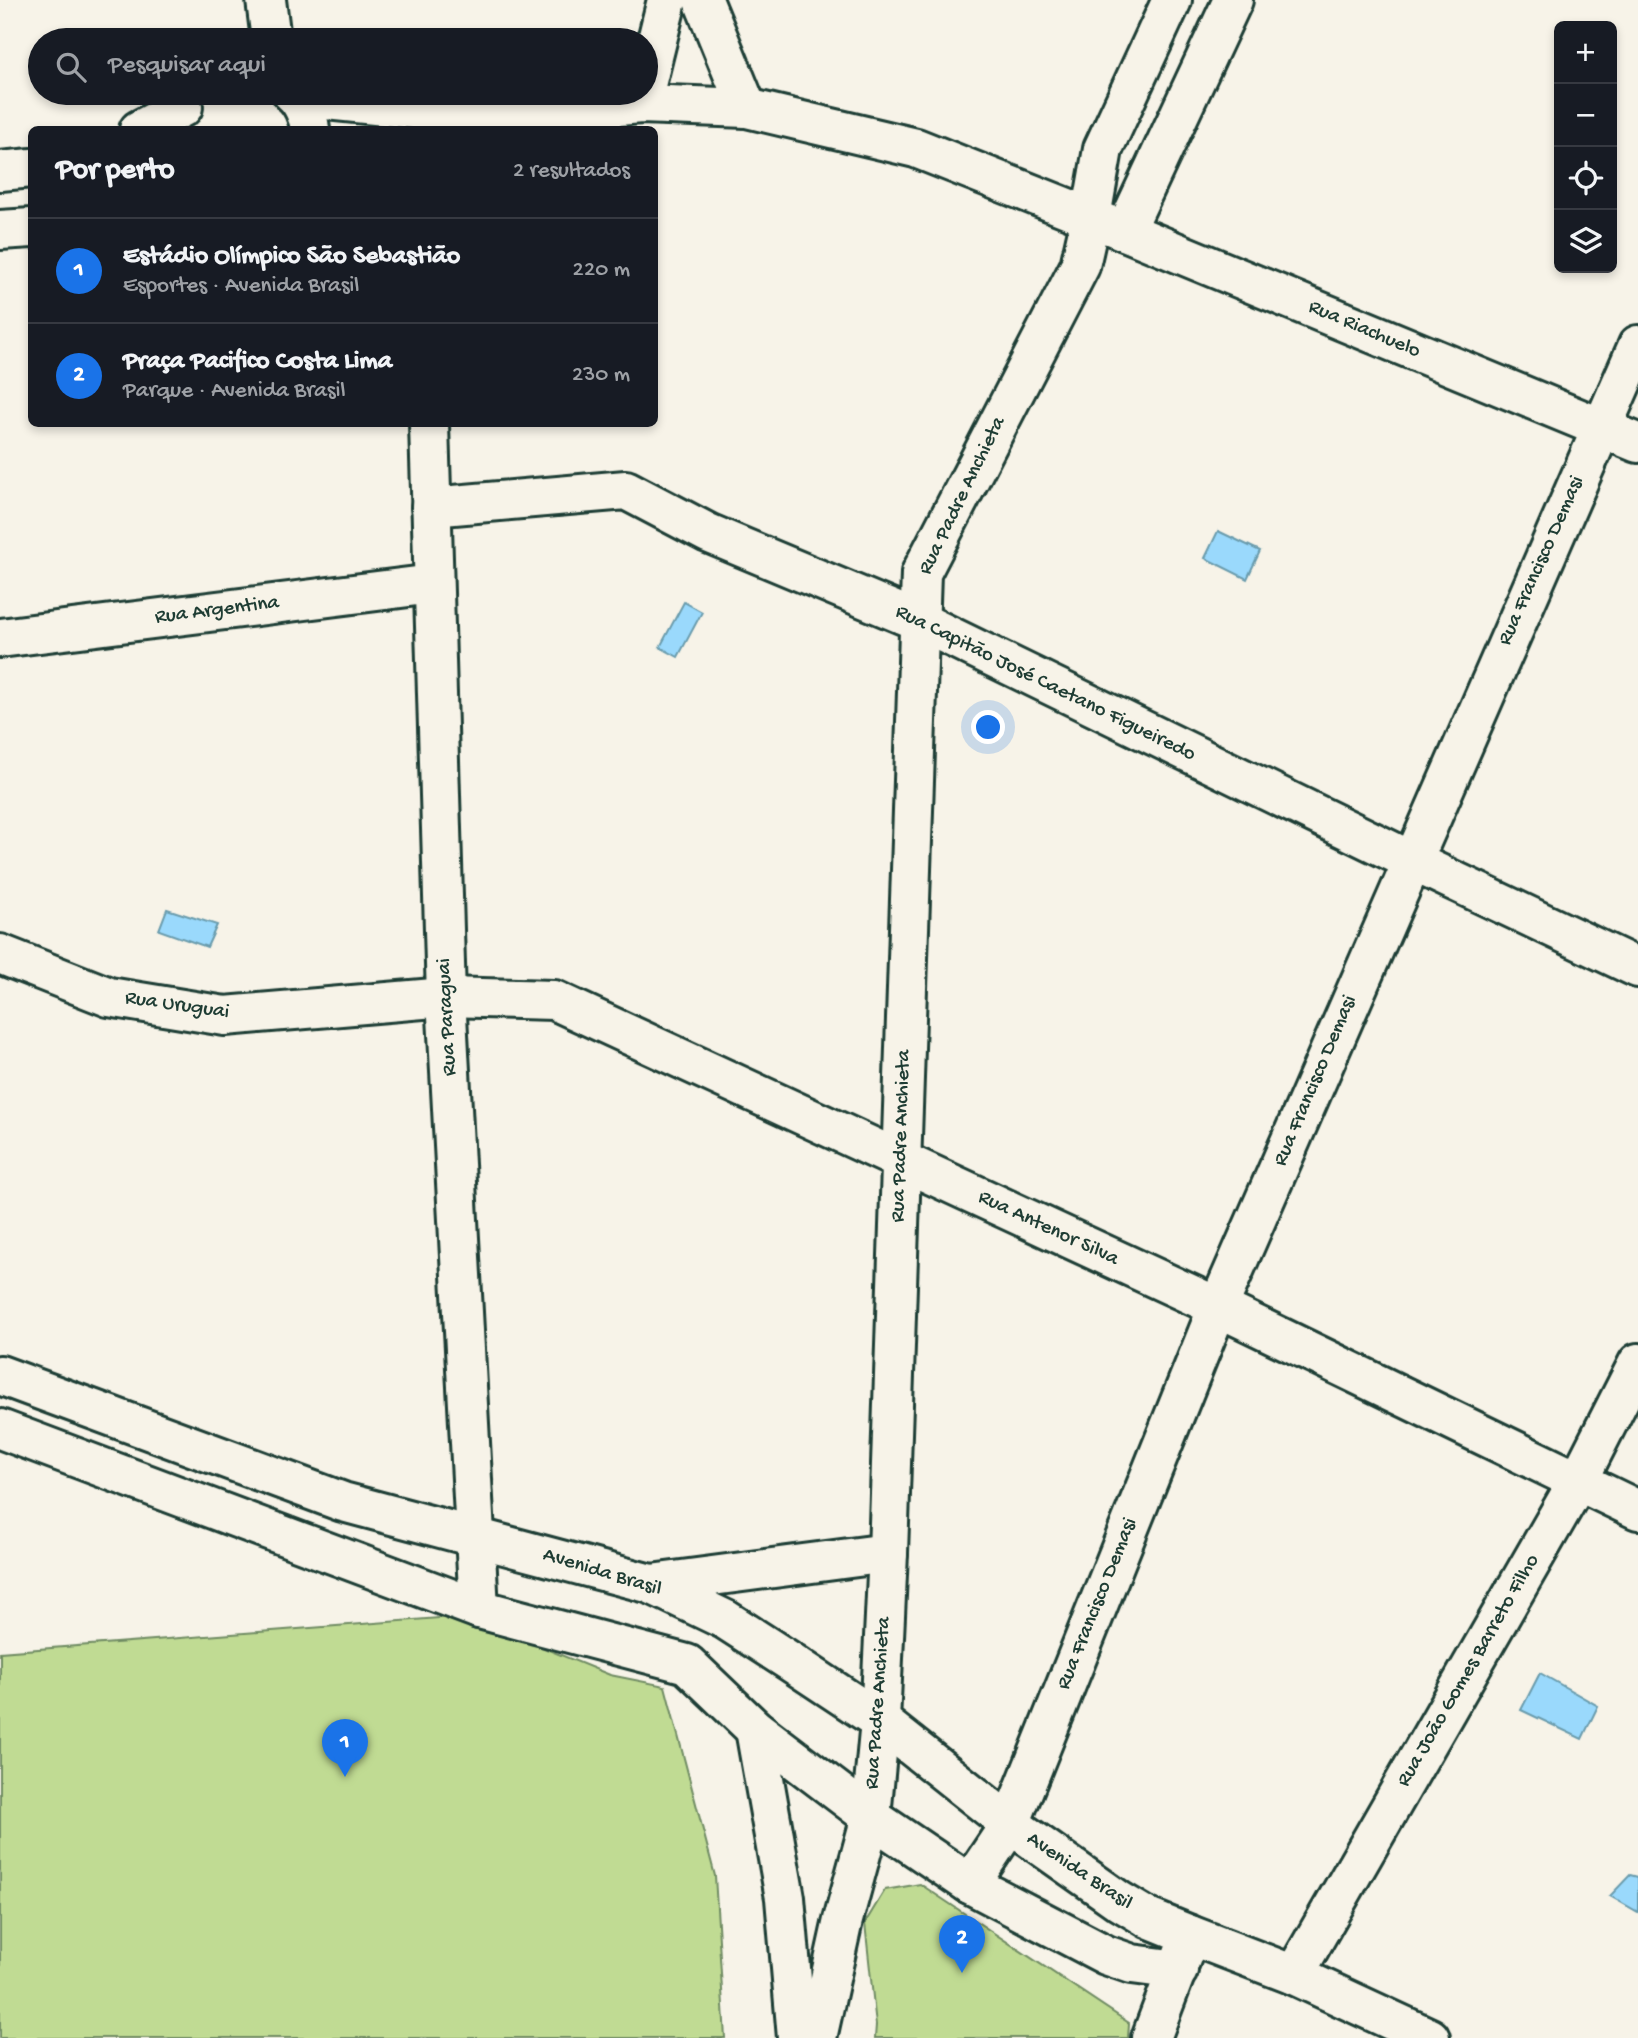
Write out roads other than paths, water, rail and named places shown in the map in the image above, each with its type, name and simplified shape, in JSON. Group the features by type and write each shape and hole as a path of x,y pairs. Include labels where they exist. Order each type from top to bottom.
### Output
{"main road":[{"path":"266,0 270,28"},
{"path":"658,37 667,0"},
{"path":"703,0 747,108"},
{"path":"1108,224 1102,149 1172,0"},
{"path":"1108,224 1233,0"},
{"name":"Rua Riachuelo","path":"658,96 747,108 916,149 1108,224 1638,443"},
{"name":"Rua Riachuelo","path":"299,106 488,123 585,105"},
{"path":"148,126 185,110"},
{"path":"0,171 28,168"},
{"name":"Rua Padre Anchieta","path":"817,2038 843,1920 871,1816 880,1721 921,573 1080,266 1108,224"},
{"path":"0,230 28,228"},
{"name":"Rua Francisco Demasi","path":"970,1884 1010,1824 1217,1307 1638,345"},
{"name":"Rua Paraguai","path":"429,427 446,996 478,1609"},
{"name":"Rua Capitão José Caetano Figueiredo","path":"431,507 626,490 708,533 920,622 1638,968"},
{"name":"Rua Argentina","path":"0,638 433,584"},
{"name":"Rua Uruguai","path":"0,954 109,997 225,1016 446,996"},
{"name":"Rua Antenor Silva","path":"446,996 554,1000 1217,1307 1638,1510"},
{"name":"Rua João Gomes Barreto Filho","path":"1294,1975 1578,1481 1638,1363"},
{"name":"Avenida Brasil","path":"0,1375 343,1502 651,1584 726,1620 880,1721 1010,1824 1148,1918 1184,1953"},
{"path":"0,1429 478,1609 687,1664 755,1729 871,1816 970,1884 1106,1955 1132,1964 1184,1953 1251,1959 1294,1975 1430,2038"},
{"path":"651,1584 888,1553"},
{"path":"755,1729 785,1898 797,2038"},
{"path":"1151,2038 1184,1953"}],"water":[{"path":"1218,531 1260,551 1247,579 1205,558"},
{"path":"684,602 702,612 678,657 660,647"},
{"path":"167,909 217,925 207,947 159,930"},
{"path":"1540,1673 1598,1706 1582,1739 1521,1710"},
{"path":"1630,1875 1638,1877 1638,1912 1610,1896"}],"place":[{"name":"Estádio Olímpico São Sebastião","path":"345,1777"},
{"name":"Praça Pacifico Costa Lima","path":"962,1973"}]}
